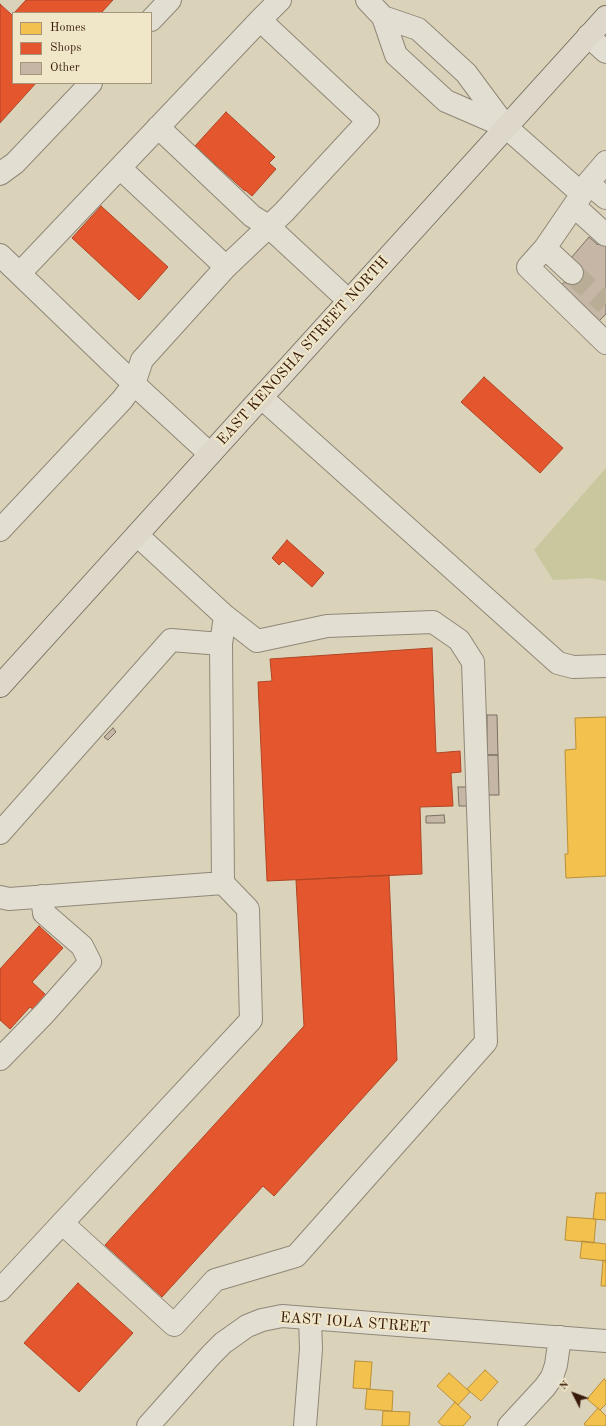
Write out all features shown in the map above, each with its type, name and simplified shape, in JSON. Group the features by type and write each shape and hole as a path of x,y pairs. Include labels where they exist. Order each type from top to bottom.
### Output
{"main road":[{"name":"EAST KENOSHA STREET NORTH","path":"0,686 606,16"}],"street":[{"path":"152,19 170,0"},
{"path":"20,273 280,0"},
{"path":"367,0 383,17 396,55 446,101 506,127"},
{"path":"383,17 418,29 466,73 506,127 581,194 606,235"},
{"path":"0,530 122,400 134,384 142,360 226,267 284,212 368,121 260,20"},
{"path":"588,36 606,52"},
{"path":"3,166 15,163 90,84"},
{"path":"158,127 252,216 268,226 349,301"},
{"path":"606,162 581,194 545,248 528,267 606,343"},
{"path":"120,168 226,267"},
{"path":"581,194 606,198"},
{"path":"545,248 572,274"},
{"path":"0,255 134,384 210,454"},
{"path":"262,398 558,663 573,667 606,666"},
{"path":"62,1223 174,1324 215,1280 296,1256 486,1042 473,662 459,640 433,622 327,626 257,641 225,616 137,535"},
{"path":"0,1290 251,1020 248,909 223,883 221,644 225,616"},
{"path":"0,833 171,640 221,644"},
{"path":"0,897 9,899 223,883"},
{"path":"0,1059 44,1014 90,962 82,946 44,913 42,896"},
{"name":"EAST IOLA STREET","path":"148,1426 210,1355 223,1343 247,1326 262,1320 282,1316 606,1341"},
{"path":"305,1426 311,1349 310,1319"},
{"path":"509,1426 545,1387 552,1377 556,1365 560,1337"}],"green space":[{"path":"606,468 606,581 591,578 553,580 534,550"}],"building: Homes":[{"path":"606,717 606,876 566,878 565,854 568,854 565,750 576,749 575,718"},
{"path":"596,1193 606,1193 606,1220 593,1219"},
{"path":"567,1217 596,1219 594,1243 565,1240"},
{"path":"582,1241 606,1244 606,1261 580,1258"},
{"path":"603,1260 606,1261 606,1286 601,1286"},
{"path":"355,1361 372,1362 370,1389 353,1388"},
{"path":"485,1370 498,1382 481,1401 467,1389"},
{"path":"449,1373 470,1392 458,1405 437,1386"},
{"path":"604,1379 606,1381 606,1404 600,1410 587,1399"},
{"path":"367,1389 393,1391 392,1411 365,1409"},
{"path":"455,1402 471,1417 463,1426 443,1426 438,1422"},
{"path":"598,1408 606,1416 606,1426 586,1426 584,1424"},
{"path":"383,1411 410,1412 409,1426 382,1426"}],"building: Shops":[{"path":"26,0 113,0 102,12 15,12"},
{"path":"0,4 12,15 12,84 35,84 0,123"},
{"path":"226,112 275,157 269,163 276,169 252,196 195,146"},
{"path":"101,206 168,267 139,300 72,238"},
{"path":"484,377 563,448 540,473 461,402"},
{"path":"287,540 324,573 312,587 283,561 279,565 272,558"},
{"path":"432,648 436,753 460,751 461,772 451,773 453,806 420,807 422,874 267,881 258,682 272,681 270,659"},
{"path":"389,875 397,1060 274,1196 263,1186 162,1297 105,1245 304,1026 296,880"},
{"path":"39,926 63,948 32,982 47,996 34,1010 30,1007 10,1029 0,1020 0,969"},
{"path":"78,1283 133,1333 79,1392 24,1343"}],"building: Other":[{"path":"606,236 606,314 598,322 560,287 579,265 571,258 589,237 598,245"},
{"path":"487,715 497,715 498,755 487,755"},
{"path":"113,728 116,732 108,740 104,737"},
{"path":"487,755 498,755 499,795 488,795"},
{"path":"458,787 467,787 468,806 459,806"},
{"path":"444,815 445,823 426,823 426,816"}],"tunnel":[{"path":"572,273 606,304"}]}
